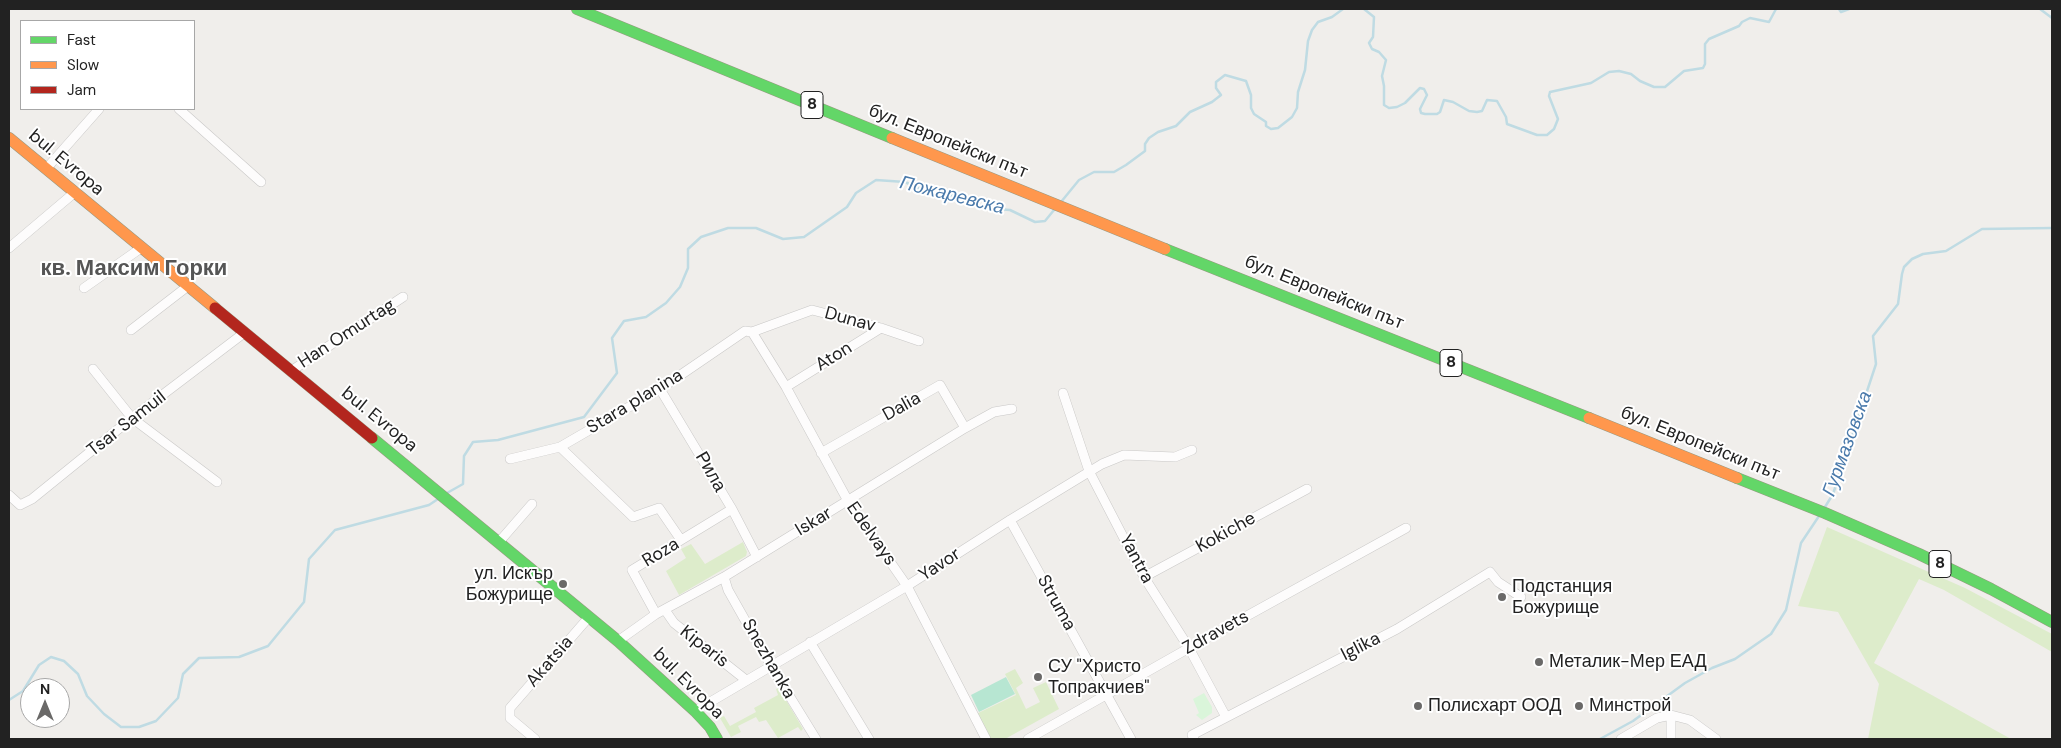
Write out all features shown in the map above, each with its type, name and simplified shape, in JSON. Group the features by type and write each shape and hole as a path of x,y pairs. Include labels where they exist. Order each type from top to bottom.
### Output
{"main road":[{"name":"бул. Европейски път","path":"577,9 1048,202 1822,512 1919,554 1991,589 2052,622"},
{"name":"bul. Evropa","path":"9,138 618,641 695,711 710,726 717,739"}],"street":[{"path":"46,169 98,110"},
{"path":"180,110 261,182"},
{"path":"9,248 74,193"},
{"path":"84,288 141,248"},
{"path":"131,330 188,286"},
{"name":"Han Omurtag","path":"291,371 403,296"},
{"name":"Dunav","path":"752,332 812,310 881,328 919,341"},
{"name":"Aton","path":"786,387 881,328"},
{"name":"Stara planina","path":"510,459 560,447 660,389 745,331 752,332"},
{"name":"Edelvays","path":"752,332 786,387 848,501 907,586 986,739"},
{"name":"Tsar Samuil","path":"9,495 20,505 32,499 132,418 244,333"},
{"path":"93,369 132,418 218,482"},
{"name":"Dalia","path":"821,453 940,385 966,428"},
{"name":"Рила","path":"660,389 732,509 757,557"},
{"name":"Yantra","path":"1063,393 1089,471 1144,577 1189,648 1226,717"},
{"name":"Iskar","path":"618,641 660,612 724,577 966,428 994,412 1012,409"},
{"path":"560,447 633,517 660,508 681,540"},
{"name":"Yavor","path":"695,711 907,586 1089,471 1124,455 1175,457 1192,450"},
{"name":"Kokiche","path":"1144,577 1307,489"},
{"path":"499,542 532,504"},
{"name":"Roza","path":"660,612 632,570 732,509"},
{"name":"Struma","path":"1010,520 1131,739"},
{"name":"Zdravets","path":"1028,739 1406,528"},
{"name":"Iglika","path":"1193,737 1226,717 1397,629 1490,572 1498,582 1521,597"},
{"name":"Snezhanka","path":"724,577 728,590 771,666 816,739"},
{"name":"Kiparis","path":"660,612 746,680"},
{"name":"Akatsia","path":"535,739 510,718 510,708 589,617"},
{"path":"810,642 869,739"},
{"path":"1671,715 1671,739"},
{"path":"1621,739 1657,718 1671,715 1690,720 1716,739"}],"green space":[{"path":"1827,527 1965,588 2052,634 2052,652 1944,590 1919,579 1874,663 2011,739 1868,739 1879,684 1838,612 1798,606"},
{"path":"743,542 747,552 746,556 679,595 666,571 686,558 681,549 691,544 705,564"},
{"path":"1015,669 1023,683 1016,688 1026,709 1040,702 1033,688 1046,682 1059,709 1005,739 989,739 976,714 1016,695 1005,674"},
{"path":"1006,677 1015,694 979,712 971,695"},
{"path":"779,688 803,729 801,731 798,727 778,738 766,720 759,722 756,717 738,726 741,732 731,737 720,718 724,716 730,726 756,712 754,708 778,695 776,689"},
{"path":"1204,693 1212,707 1212,713 1202,720 1196,715 1199,713 1193,699"}],"waterway":[{"name":"Пожаревска","path":"1061,202 1079,180 1094,172 1114,172 1126,165 1145,151 1145,144 1149,138 1158,132 1176,126 1190,112 1212,102 1221,95 1216,88 1216,82 1225,75 1246,81 1251,95 1251,108 1254,114 1266,122 1266,126 1271,129 1278,128 1292,117 1297,108 1298,92 1305,70 1308,41 1312,30 1318,22 1332,17 1343,9"},
{"name":"Пожаревска","path":"1364,9 1374,17 1373,37 1369,43 1372,49 1379,52 1386,60 1382,76 1384,105 1389,108 1397,107 1405,103 1420,88 1424,89 1427,95 1420,109 1421,113 1425,114 1437,114 1440,112 1444,100 1453,102 1469,111 1477,112 1482,111 1487,100 1497,101 1506,117 1507,124 1537,135 1547,135 1554,129 1558,119 1549,96 1550,92 1591,83 1609,72 1619,71 1631,74 1640,81 1654,87 1665,87 1684,71 1703,68 1705,64 1705,44 1709,39 1739,26 1750,18 1769,22 1776,9"},
{"name":"Пожаревска","path":"1839,9 1841,12 1849,9"},
{"name":"Пожаревска","path":"2040,9 2052,18"},
{"name":"Пожаревска","path":"447,493 463,484 464,456 473,442 498,440 584,417 617,373 612,338 624,321 646,317 666,303 680,287 688,268 688,249 701,237 728,228 756,228 783,239 804,237 847,207 856,193 876,180 905,182 928,193 956,196 984,208 1010,210 1035,222 1045,221 1054,210"},
{"name":"Гурмазовска","path":"1825,507 1833,494 1876,364 1873,336 1898,304 1904,267 1912,259 1923,254 1946,251 1982,229 2052,228"},
{"name":"Пожаревска","path":"9,700 23,691 39,665 51,657 64,661 78,674 87,696 104,714 121,727 139,727 156,721 178,698 183,674 199,658 239,657 268,646 304,602 309,559 335,530 429,505 438,499"},
{"name":"Гурмазовска","path":"1600,739 1633,721 1685,683 1712,668 1735,659 1771,634 1786,610 1801,543 1819,516"}],"traffic: fast":[{"path":"577,9 892,138"},
{"path":"1165,249 1589,418"},
{"path":"372,438 618,641 695,711 710,727 717,739"},
{"path":"1737,478 1825,513 1919,554 1991,589 2052,622"}],"traffic: slow":[{"path":"9,138 215,308"},
{"path":"892,138 1165,249"},
{"path":"1589,418 1737,478"}],"traffic: jam":[{"path":"215,308 372,438"}],"place":[{"name":"ул. Искър Божурище","path":"563,584"},
{"name":"Подстанция Божурище","path":"1502,597"},
{"name":"Металик-Мер ЕАД","path":"1539,662"},
{"name":"СУ \"Христо Топракчиев\"","path":"1038,677"},
{"name":"Полисхарт ООД","path":"1418,706"},
{"name":"Минстрой","path":"1579,706"}],"district":[{"name":"кв. Максим Горки","path":"134,269"}]}
